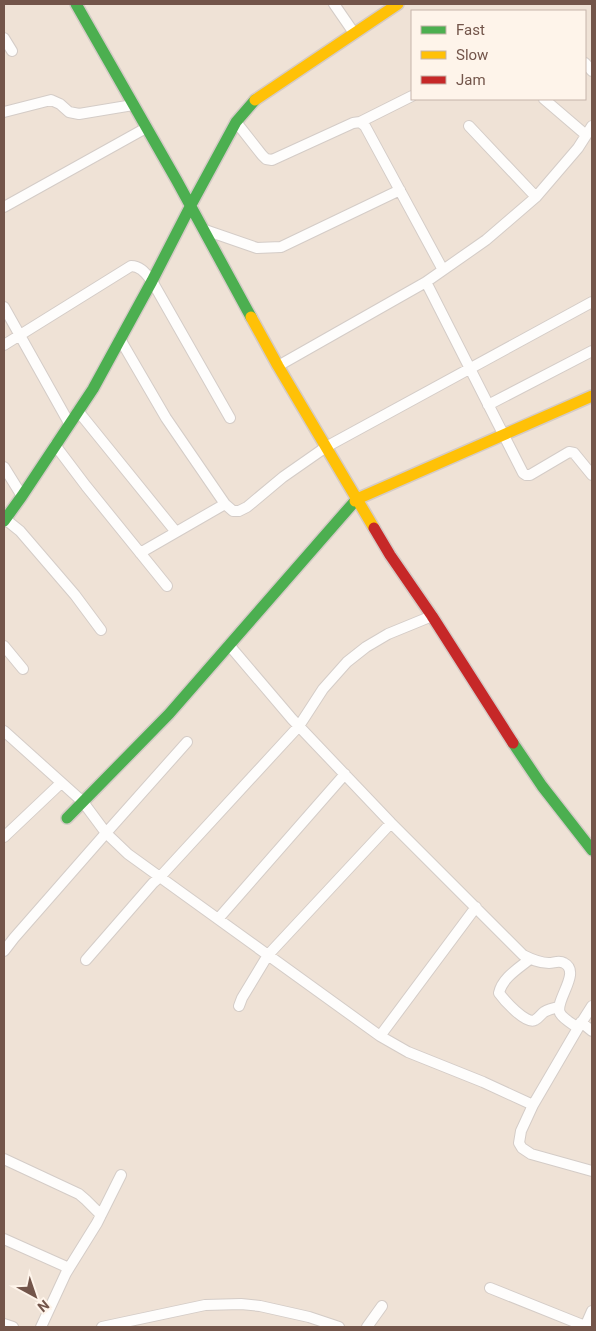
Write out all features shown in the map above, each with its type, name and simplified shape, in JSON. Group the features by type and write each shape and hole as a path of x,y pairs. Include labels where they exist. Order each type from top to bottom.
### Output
{"street":[{"path":"76,4 205,230 278,366 390,555 432,616 542,786 592,850"},
{"path":"334,4 354,33"},
{"path":"101,630 75,594 20,531 4,520 93,389 236,122 252,102 398,4"},
{"path":"4,38 12,51"},
{"path":"236,122 262,156 272,160 353,123 360,122 411,96"},
{"path":"4,112 51,100 60,104 69,112 79,114 133,105"},
{"path":"545,100 586,135"},
{"path":"360,122 365,126 443,270"},
{"path":"470,126 536,197"},
{"path":"278,366 426,282 486,240 536,197 578,148 592,126"},
{"path":"4,207 146,128"},
{"path":"205,230 257,248 281,247 400,190"},
{"path":"4,345 131,266 136,266 152,281 230,418"},
{"path":"426,282 523,473 530,475 569,452 574,453 592,476"},
{"path":"120,338 166,418 225,504 233,511 239,511 247,507 283,477 326,447 592,302"},
{"path":"4,307 70,423"},
{"path":"488,405 592,350"},
{"path":"67,818 169,714 357,499 592,396"},
{"path":"78,411 176,532"},
{"path":"55,445 167,586"},
{"path":"4,467 22,496"},
{"path":"140,553 225,504"},
{"path":"86,960 159,877 299,726 323,689 346,662 388,634 432,616"},
{"path":"229,645 299,726 391,823 523,955 539,962 564,963 568,967 570,974 568,985 559,1007 560,1012 564,1017 592,1031"},
{"path":"4,646 23,669"},
{"path":"4,733 83,802 106,833 128,854 380,1036 408,1052 483,1082 533,1105"},
{"path":"4,951 187,742"},
{"path":"218,919 345,774"},
{"path":"4,837 61,783"},
{"path":"239,1006 268,955 391,823"},
{"path":"380,1036 476,907"},
{"path":"530,959 505,980 499,992 510,1005 525,1019 530,1021 534,1021 544,1012 559,1007"},
{"path":"592,1006 533,1105 521,1132 519,1143 522,1148 531,1154 592,1170"},
{"path":"4,1158 79,1194 101,1215"},
{"path":"41,1327 69,1268 101,1215 121,1175"},
{"path":"4,1240 69,1268"},
{"path":"490,1288 585,1327 592,1311"},
{"path":"102,1327 205,1305 241,1304 260,1306 309,1317 339,1327"},
{"path":"367,1327 382,1306"},
{"path":"4,1324 13,1327"}],"shaded area":[{"path":"4,4 592,4 592,1327 4,1327"}],"traffic: fast":[{"path":"76,4 177,181 251,317"},
{"path":"4,521 93,389 236,122 255,100"},
{"path":"67,818 169,714 355,501"},
{"path":"513,743 542,786 592,850"}],"traffic: slow":[{"path":"255,100 398,4"},
{"path":"251,317 374,528"},
{"path":"355,501 592,396"}],"traffic: jam":[{"path":"374,528 513,743"}]}
